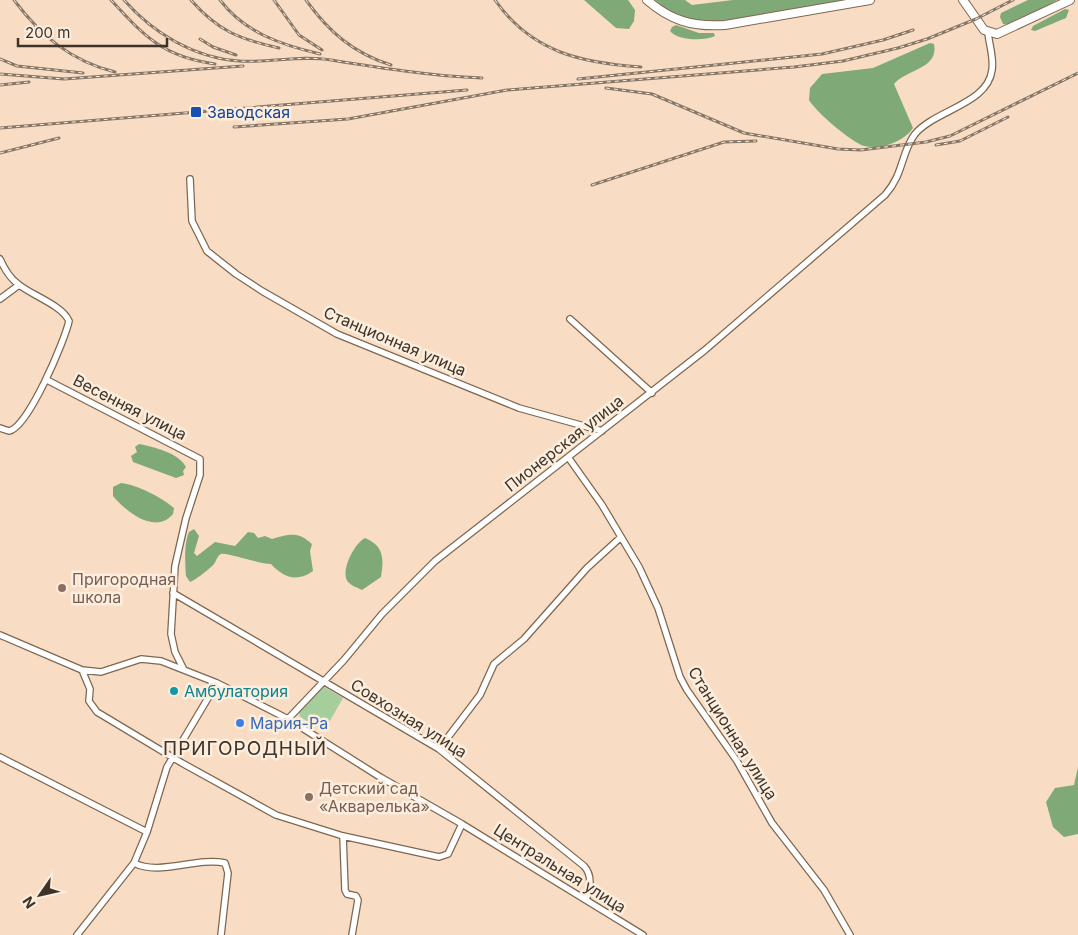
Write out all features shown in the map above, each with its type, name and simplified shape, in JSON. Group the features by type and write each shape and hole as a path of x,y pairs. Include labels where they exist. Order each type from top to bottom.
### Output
{"main road":[{"path":"647,0 670,17 700,26 725,25 870,0"},
{"path":"963,0 980,26 988,32 997,34 1007,31 1070,0"}],"street":[{"name":"Пионерская улица","path":"288,718 344,660 382,614 434,561 652,393 873,206 896,182 914,135 929,122 977,95 988,85 992,61 988,32"},
{"name":"Станционная улица","path":"190,179 192,221 207,251 236,274 262,291 337,334 519,408 602,431"},
{"path":"0,259 9,275 19,285 65,314 69,320 46,380 17,428 9,431 0,428"},
{"path":"0,299 19,285"},
{"path":"570,320 652,393"},
{"name":"Весенняя улица","path":"46,380 200,460 200,475 178,550 173,594"},
{"name":"Станционная улица","path":"568,457 622,537 639,567 658,608 680,677 687,690 737,761 772,823 824,890 850,935"},
{"path":"439,749 480,695 494,664 524,639 587,568 622,537"},
{"path":"173,594 172,639 183,668"},
{"name":"Совхозная улица","path":"173,594 439,749 584,866 589,872 590,880 586,900"},
{"name":"Центральная улица","path":"0,635 82,670 101,672 141,659 161,661 183,668 217,683 288,718 380,777 462,824 643,935"},
{"path":"82,670 90,689 89,701 97,712 276,815 343,836 438,857 448,854 462,824"},
{"path":"77,935 134,863 147,832 161,784 172,756 217,683"},
{"path":"0,758 147,832"},
{"path":"343,836 345,890 347,894 356,896 358,900 352,935"},
{"path":"134,863 146,867 209,860 225,863 228,873 220,935"}],"green space":[{"path":"584,0 628,0 635,10 634,21 629,29 616,28"},
{"path":"655,0 685,0 692,5 733,0 853,0 709,23 694,21 680,16"},
{"path":"1028,0 1057,0 1022,19 1003,24 1000,17 1001,13"},
{"path":"1065,9 1069,10 1066,18 1035,31 1031,30 1033,26"},
{"path":"676,25 699,33 714,33 715,36 698,39 679,37 670,31"},
{"path":"930,43 934,44 932,59 894,84 913,128 898,141 884,146 864,146 843,133 826,119 809,100 810,88 822,74 873,68"},
{"path":"139,444 159,449 178,458 186,467 183,471 184,475 176,478 133,462 131,456 137,452 135,447"},
{"path":"121,483 135,486 163,500 174,508 173,514 166,520 150,522 133,514 125,509 113,496 113,487"},
{"path":"194,529 199,536 194,553 197,556 215,542 235,546 248,532 254,533 258,538 265,536 272,539 288,535 298,535 312,544 310,551 313,571 301,577 290,577 280,572 271,564 221,554 210,568 190,582 186,576 185,559 187,537 189,532"},
{"path":"365,538 379,549 382,564 381,577 362,590 348,582 346,567 357,545"},
{"path":"324,687 343,698 324,731 300,717 299,712 318,689"},
{"path":"1078,767 1078,834 1064,837 1053,827 1046,802 1055,788 1074,785"}],"railway":[{"path":"14,0 35,25 58,45 84,61 115,72"},
{"path":"111,0 156,43 181,56 215,64"},
{"path":"124,0 135,12 161,33 190,49 222,59 239,61 319,59 425,74 482,78"},
{"path":"191,0 201,11 230,32 252,41 279,48"},
{"path":"220,0 241,21 265,36 278,42 320,54"},
{"path":"274,0 299,35 322,50"},
{"path":"306,0 324,22 353,48 391,65"},
{"path":"495,0 509,18 525,32 559,52 598,62 641,67"},
{"path":"234,127 348,119 507,90 794,67 843,61 927,39 976,19 1013,0"},
{"path":"578,79 822,54 883,40 913,30"},
{"path":"200,39 213,47 236,55"},
{"path":"0,59 17,66 83,73"},
{"path":"0,74 64,79 243,66"},
{"path":"606,88 652,94 744,133 838,149 861,150 926,142 950,136 1078,73"},
{"path":"0,85 29,82"},
{"path":"0,128 467,90"},
{"path":"936,145 960,141 1008,117"},
{"path":"0,153 59,138"},
{"path":"592,185 724,142 756,141"}],"place":[{"name":"Заводская","path":"196,112"},
{"name":"Пригородная школа","path":"62,588"},
{"name":"Амбулатория","path":"174,691"},
{"name":"Мария-Ра","path":"240,723"},
{"name":"Детский сад «Акварелька»","path":"309,797"}],"district":[{"name":"ПРИГОРОДНЫЙ","path":"245,748"}]}
